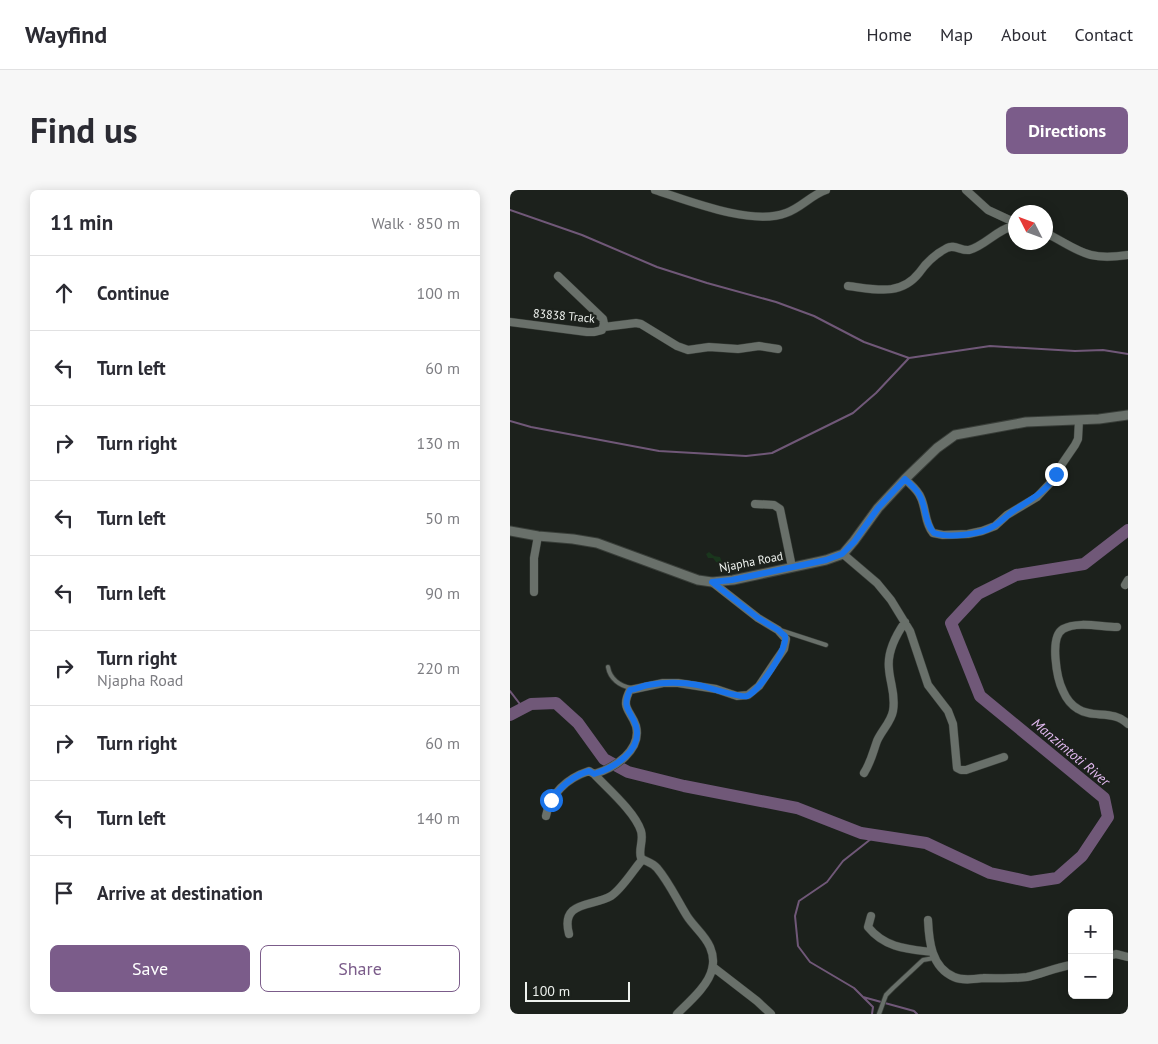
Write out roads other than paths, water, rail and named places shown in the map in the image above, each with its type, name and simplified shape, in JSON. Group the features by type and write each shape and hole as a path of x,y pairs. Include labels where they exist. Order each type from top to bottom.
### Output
{"street":[{"path":"655,190 715,208 760,216 786,214 816,194 826,190"},
{"path":"966,190 988,210 1008,220"},
{"path":"848,286 876,289 901,288 913,279 927,261 947,248 952,246 963,250 970,250 1008,227"},
{"path":"1053,237 1074,250 1092,256 1104,257 1128,254"},
{"name":"83838 Track","path":"510,322 594,332 602,330 604,322 600,315 558,276"},
{"path":"604,327 641,324 677,346 688,350 709,348 738,349 759,346 778,349"},
{"path":"1004,757 966,770 957,768 956,740 953,724 948,711 928,685 910,631 891,600 877,583 842,554 854,542 878,508 905,479 937,448 955,435 1026,422 1079,420 1128,415"},
{"path":"905,479 916,490 922,500 930,528 934,533 968,534 982,531 994,526 1007,515 1037,497 1048,487 1078,439 1079,420"},
{"path":"755,504 774,505 780,509 792,567"},
{"name":"Njapha Road","path":"510,531 597,543 686,576 712,582 732,580 826,560 842,554"},
{"path":"534,592 534,558 538,536"},
{"path":"594,774 610,768 634,747 637,733 635,724 626,707 630,690 644,686 678,682 716,689 737,696 748,695 759,686 784,649 786,639 778,630 758,618 712,582"},
{"path":"864,772 874,755 878,740 888,724 893,711 894,688 889,661 895,639 905,622"},
{"path":"1117,627 1081,626 1065,628 1057,635 1055,654 1062,691 1072,705 1085,713 1118,716 1128,724"},
{"path":"546,816 551,800 564,785 574,777 586,772 594,774 631,814 638,825 642,838 640,855 642,860 655,866 676,895 687,916 710,947 713,967 708,978 692,999 677,1014"},
{"path":"569,934 567,922 570,913 580,906 612,895 642,860"},
{"path":"871,916 868,927 888,944 902,949 933,955"},
{"path":"928,920 929,942 933,955 947,973 954,977 962,979 1018,978 1068,965"},
{"path":"1113,955 1128,957"},
{"path":"713,967 771,1014"}],"lane":[{"path":"778,630 793,633 826,645"},
{"path":"608,668 610,676 618,683 626,687 638,689"},
{"path":"879,1014 886,995 923,960 933,955"}],"waterway":[{"path":"510,210 582,235 657,267 776,302 814,316 864,342 909,358"},
{"path":"510,421 531,427 659,451 746,456 772,453 853,413 876,393 909,358 990,346 1075,351 1103,350 1128,354"},
{"name":"Manzimtoti River","path":"510,715 531,704 556,703 578,723 604,759 628,772 684,786 797,808 861,833 926,843 990,873 1031,882 1057,878 1082,856 1108,817 1104,798 980,696 951,623 978,594 1016,575 1084,564 1128,530"},
{"path":"510,691 523,708"},
{"path":"872,1014 873,1007 854,988 810,962 798,946 795,916 799,901 827,882 843,861 876,835"},
{"path":"863,997 914,1011 917,1014"}]}
